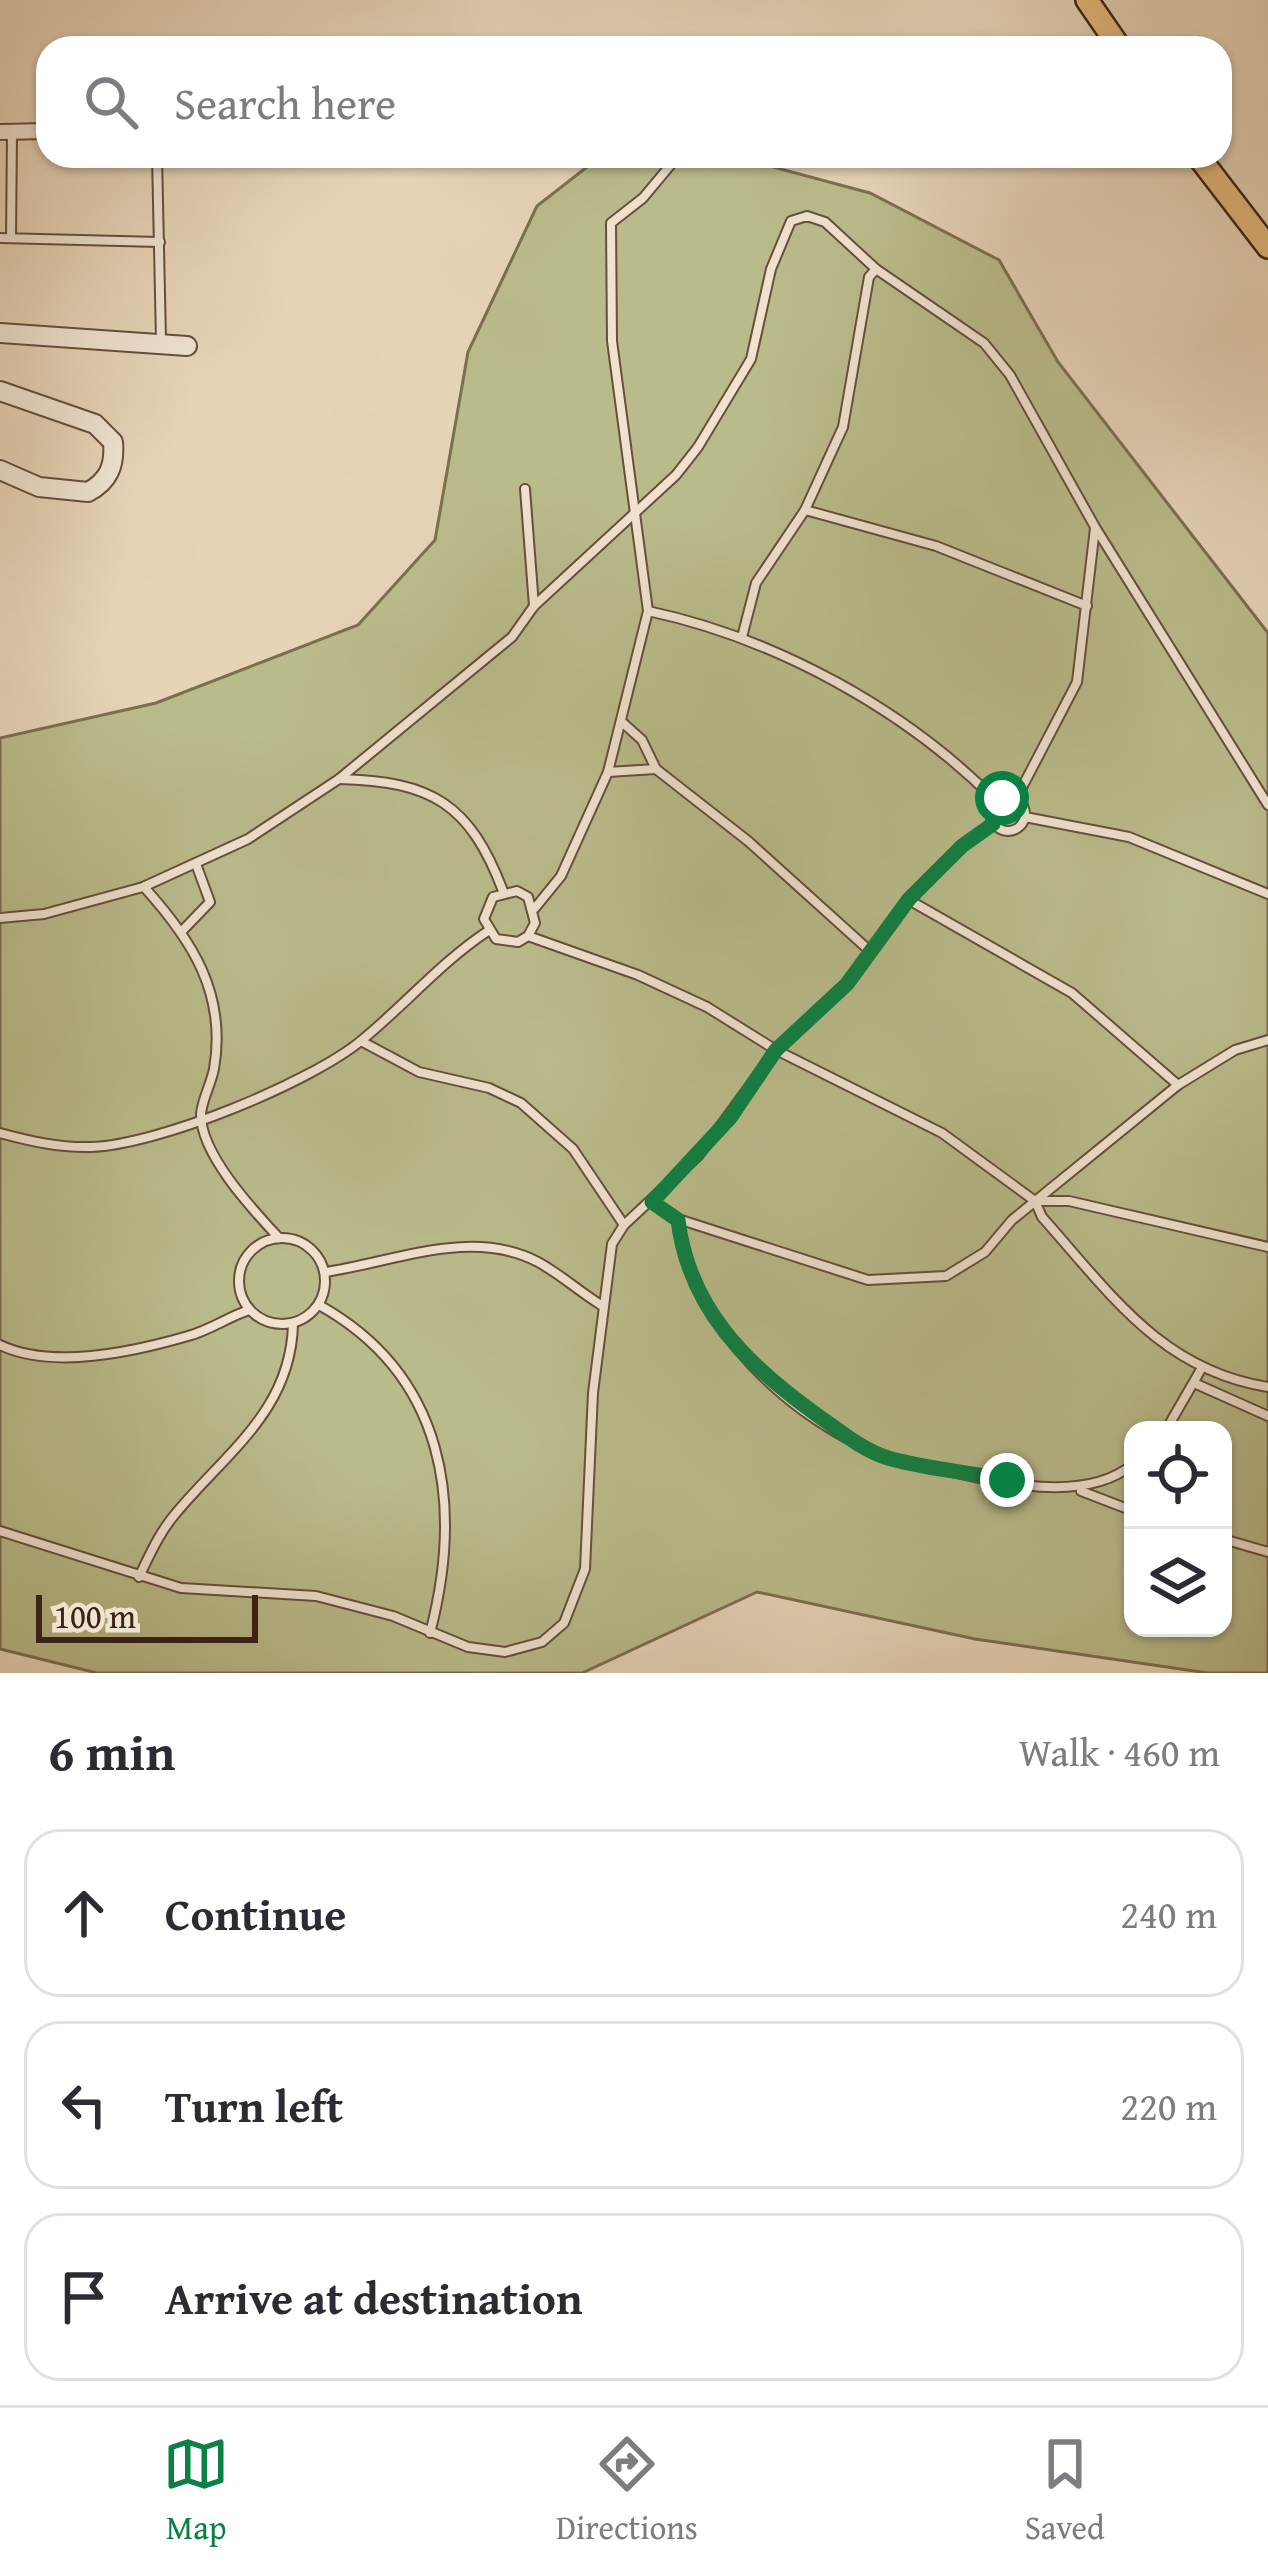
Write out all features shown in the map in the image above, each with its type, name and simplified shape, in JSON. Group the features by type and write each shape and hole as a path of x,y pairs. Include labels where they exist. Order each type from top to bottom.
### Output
{"main road":[{"path":"1087,0 1112,36"},
{"path":"1207,168 1268,247"}],"street":[{"path":"6,132 36,131"},
{"path":"0,333 187,346"},
{"path":"0,391 94,424 113,442 114,451 111,471 88,492 39,487 0,470"}],"lane":[{"path":"6,132 6,238 160,242"},
{"path":"157,168 161,345"},
{"path":"535,908 561,876 608,772 648,610 612,341 611,223 643,198 668,168"},
{"path":"0,918 44,914 143,887 248,839 339,779 512,638 534,606 637,513 698,447 752,358 771,269 791,221 807,216 825,222 876,269 984,343 1050,441 1095,527 1268,805"},
{"path":"742,637 756,584 805,510 843,427 869,277 876,269"},
{"path":"525,489 534,606"},
{"path":"805,510 936,546 1087,606"},
{"path":"1016,799 1076,682 1095,527"},
{"path":"648,610 742,637 906,727 996,801 1016,799"},
{"path":"623,723 642,740 656,769 748,841 871,952"},
{"path":"608,772 656,769"},
{"path":"339,779 390,782 446,802 467,819 488,850 503,891"},
{"path":"1016,799 1025,817"},
{"path":"0,1531 181,1588 316,1596 505,1652 542,1642 564,1623 578,1598 585,1569 601,1305 606,1266 624,1225 652,1202 730,1118 776,1050 847,984 909,899 962,846 993,824 996,801"},
{"path":"993,824 1012,832 1025,817"},
{"path":"1025,817 1129,837 1268,894"},
{"path":"183,930 210,902 196,864"},
{"path":"143,887 183,930 208,977 217,1026 214,1069 200,1117 218,1160 279,1238 311,1249 326,1272 319,1305 293,1324 274,1324 249,1310 238,1284 240,1269 257,1246 279,1238"},
{"path":"528,936 536,923 535,908 517,891 503,891 485,907 488,931 506,943 528,936 655,983 942,1133 1035,1201 1042,1216 1151,1334 1200,1371 1268,1387"},
{"path":"909,899 1072,993 1178,1085"},
{"path":"0,1133 57,1147 137,1142 280,1090 361,1041 458,950 488,931"},
{"path":"652,1202 678,1220 868,1280 946,1276 985,1252 1035,1201 1178,1085 1235,1050 1268,1040"},
{"path":"361,1041 418,1072 489,1088 521,1103 573,1149 624,1225"},
{"path":"1035,1201 1069,1201 1268,1246"},
{"path":"678,1220 682,1257 726,1338 756,1371 865,1449 889,1458 1079,1490 1124,1507"},
{"path":"326,1272 453,1246 482,1246 540,1263 601,1305"},
{"path":"319,1305 352,1323 380,1350 434,1437 448,1527 430,1633"},
{"path":"0,1345 34,1357 63,1357 187,1336 249,1310"},
{"path":"139,1577 176,1512 265,1417 285,1374 293,1324"},
{"path":"1171,1421 1200,1371"},
{"path":"1194,1383 1268,1416"},
{"path":"1079,1490 1124,1472"},
{"path":"1232,1542 1268,1552"}],"green space":[{"path":"586,168 777,168 870,193 999,260 1058,362 1268,633 1268,1673 1208,1673 975,1639 757,1592 582,1673 97,1673 0,1649 0,738 156,703 358,625 435,540 468,352 537,206"}],"route":[{"path":"1002,798 992,808 993,824 962,846 909,899 847,984 776,1050 730,1118 652,1202 678,1220 682,1257 705,1303 726,1338 756,1371 865,1449 889,1458 1007,1480"}]}
